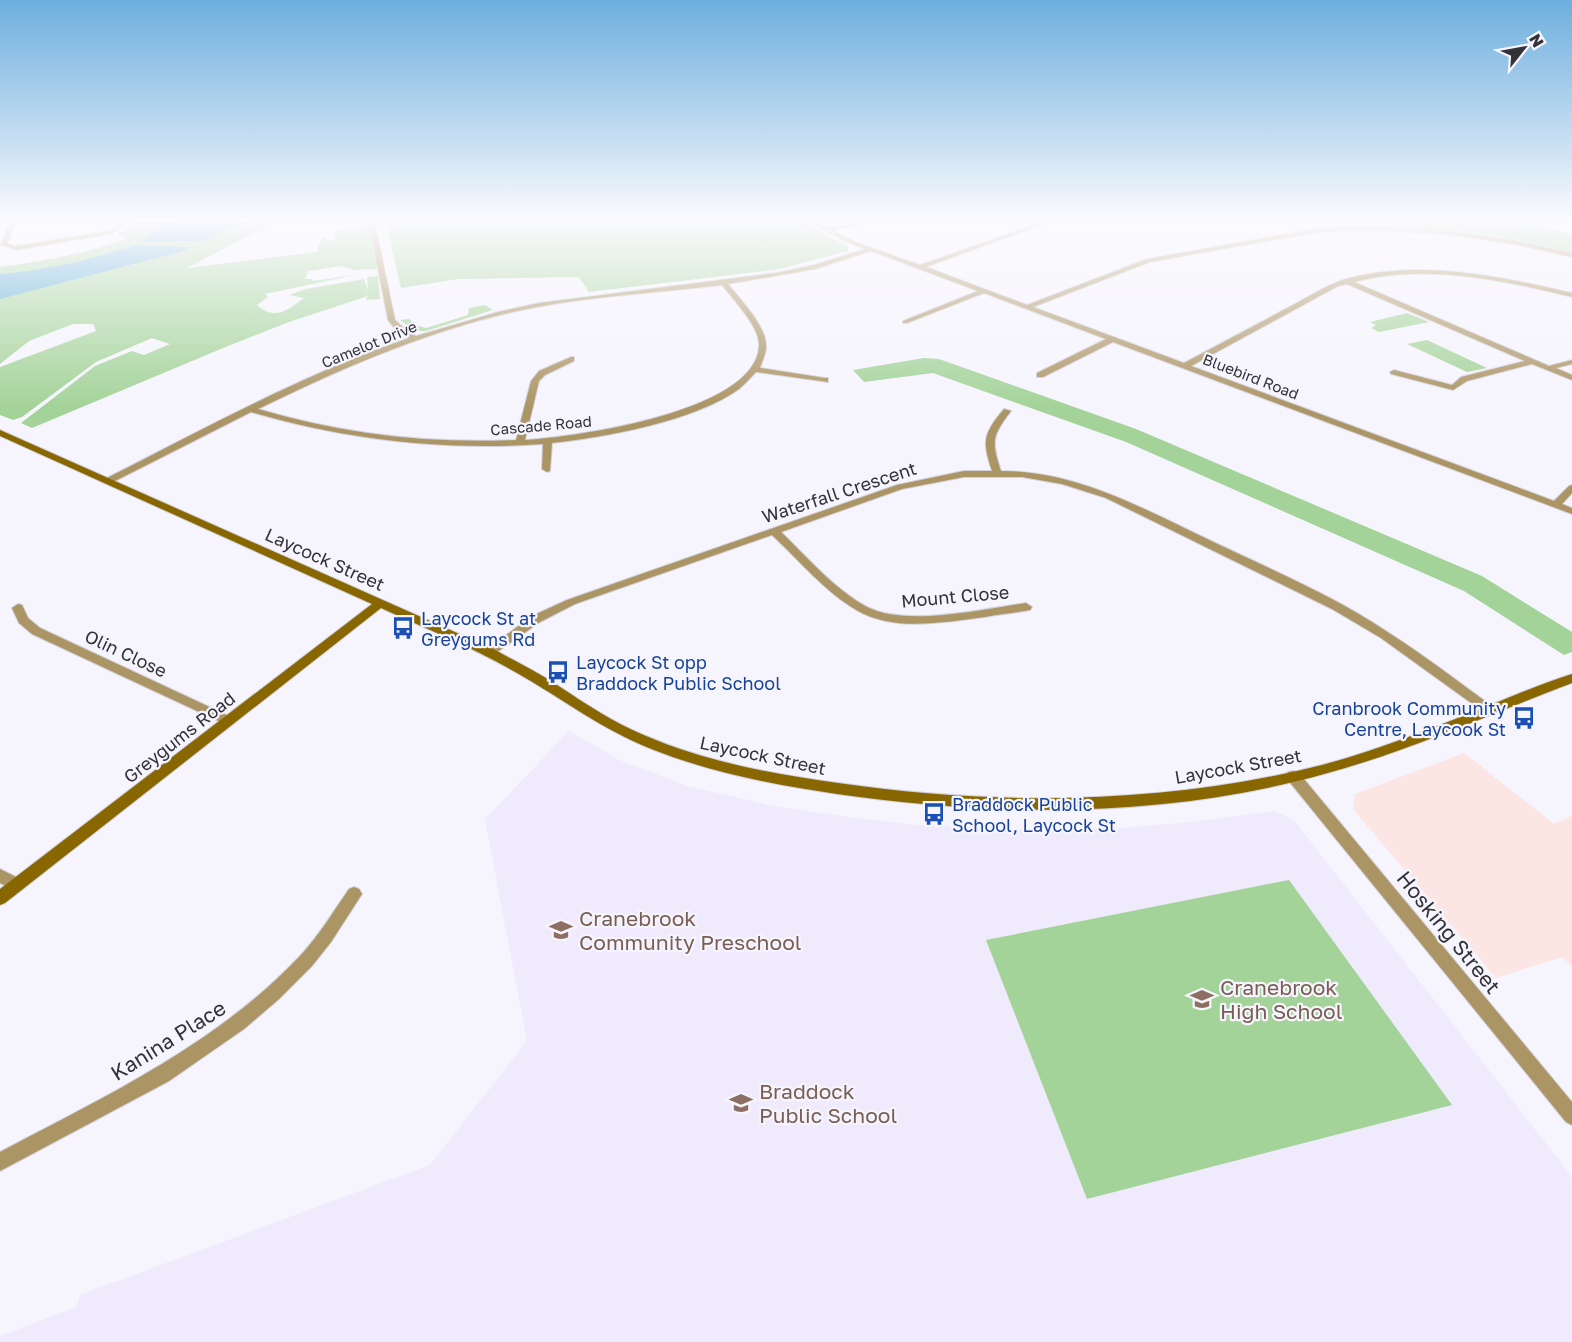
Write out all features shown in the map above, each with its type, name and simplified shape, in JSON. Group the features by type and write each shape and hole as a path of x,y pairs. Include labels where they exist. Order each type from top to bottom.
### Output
{"street":[{"path":"384,282 392,320 400,329 416,339"},
{"path":"723,282 760,335 762,350 755,370 825,380"},
{"name":"Camelot Drive","path":"108,481 343,367 480,318 533,306 723,282"},
{"name":"Bluebird Road","path":"959,282 1572,511"},
{"path":"1027,307 1090,282"},
{"path":"1184,366 1345,282"},
{"path":"1347,282 1572,378"},
{"path":"1510,282 1572,295"},
{"path":"905,322 984,291"},
{"path":"1040,375 1112,339"},
{"path":"520,442 535,381 542,373 571,358"},
{"path":"1394,372 1453,388 1460,381 1471,376 1533,361"},
{"path":"1549,368 1572,362"},
{"name":"Cascade Road","path":"252,410 305,426 373,438 441,443 548,441 599,433 680,414 723,395 755,370"},
{"path":"997,473 988,438 991,430 1007,411"},
{"name":"Laycock Street","path":"0,433 489,652 523,670 606,722 646,742 695,760 738,771 842,790 1014,804 1154,798 1214,791 1293,776 1382,752 1572,678"},
{"path":"547,469 548,441"},
{"name":"Waterfall Crescent","path":"489,652 536,619 564,605 774,531 900,487 954,475 997,473 1064,481 1126,503 1352,615 1401,646 1489,710"},
{"path":"1555,505 1572,488"},
{"name":"Mount Close","path":"774,531 851,602 875,615 902,619 933,618 1026,607"},
{"name":"Greygums Road","path":"0,898 380,603"},
{"name":"Olin Close","path":"18,608 23,620 36,631 229,721"},
{"name":"Hosking Street","path":"1293,776 1572,1116"},
{"path":"0,875 17,885"},
{"name":"Kanina Place","path":"0,1162 169,1071 229,1030 267,999 308,958 354,894"}],"shaded area":[{"path":"569,731 619,760 687,786 772,806 848,817 916,825 1027,830 1120,828 1193,822 1273,811 1293,819 1572,1177 1572,1342 0,1342 0,1336 77,1307 80,1295 430,1165 527,1041 485,819"},
{"path":"1464,753 1554,824 1572,816 1572,966 1562,957 1496,978 1353,809 1355,794"}],"green space":[{"path":"0,282 324,282 265,294 268,297 257,305 264,310 276,313 287,310 304,298 289,295 306,289 349,282 365,282 368,291 367,282 378,282 380,299 366,300 368,296 289,322 32,428 21,423 95,366 132,351 144,355 170,344 152,338 96,362 22,417 13,420 0,415 0,367 96,331 93,324 73,324 29,341 0,364"},
{"path":"400,282 441,282 401,288"},
{"path":"582,282 675,282 589,292"},
{"path":"485,305 493,310 426,331 415,331 400,320 409,319 418,326 426,328 468,315 469,308"},
{"path":"1407,313 1429,322 1379,332 1371,328 1376,325 1370,322"},
{"path":"1427,340 1487,368 1467,372 1407,344"},
{"path":"924,358 939,359 1136,429 1482,576 1572,632 1572,652 1564,655 1464,591 1126,442 933,373 864,382 853,370"},
{"path":"1289,880 1452,1105 1087,1199 986,940"}],"water":[{"path":"0,282 66,282 0,299"}],"place":[{"name":"Laycock St at Greygums Rd","path":"403,628"},
{"name":"Laycock St opp Braddock Public School","path":"558,672"},
{"name":"Cranbrook Community Centre, Laycook St","path":"1524,718"},
{"name":"Braddock Public School, Laycock St","path":"934,814"},
{"name":"Cranebrook Community Preschool","path":"561,930"},
{"name":"Cranebrook High School","path":"1202,999"},
{"name":"Braddock Public School","path":"741,1103"}]}
